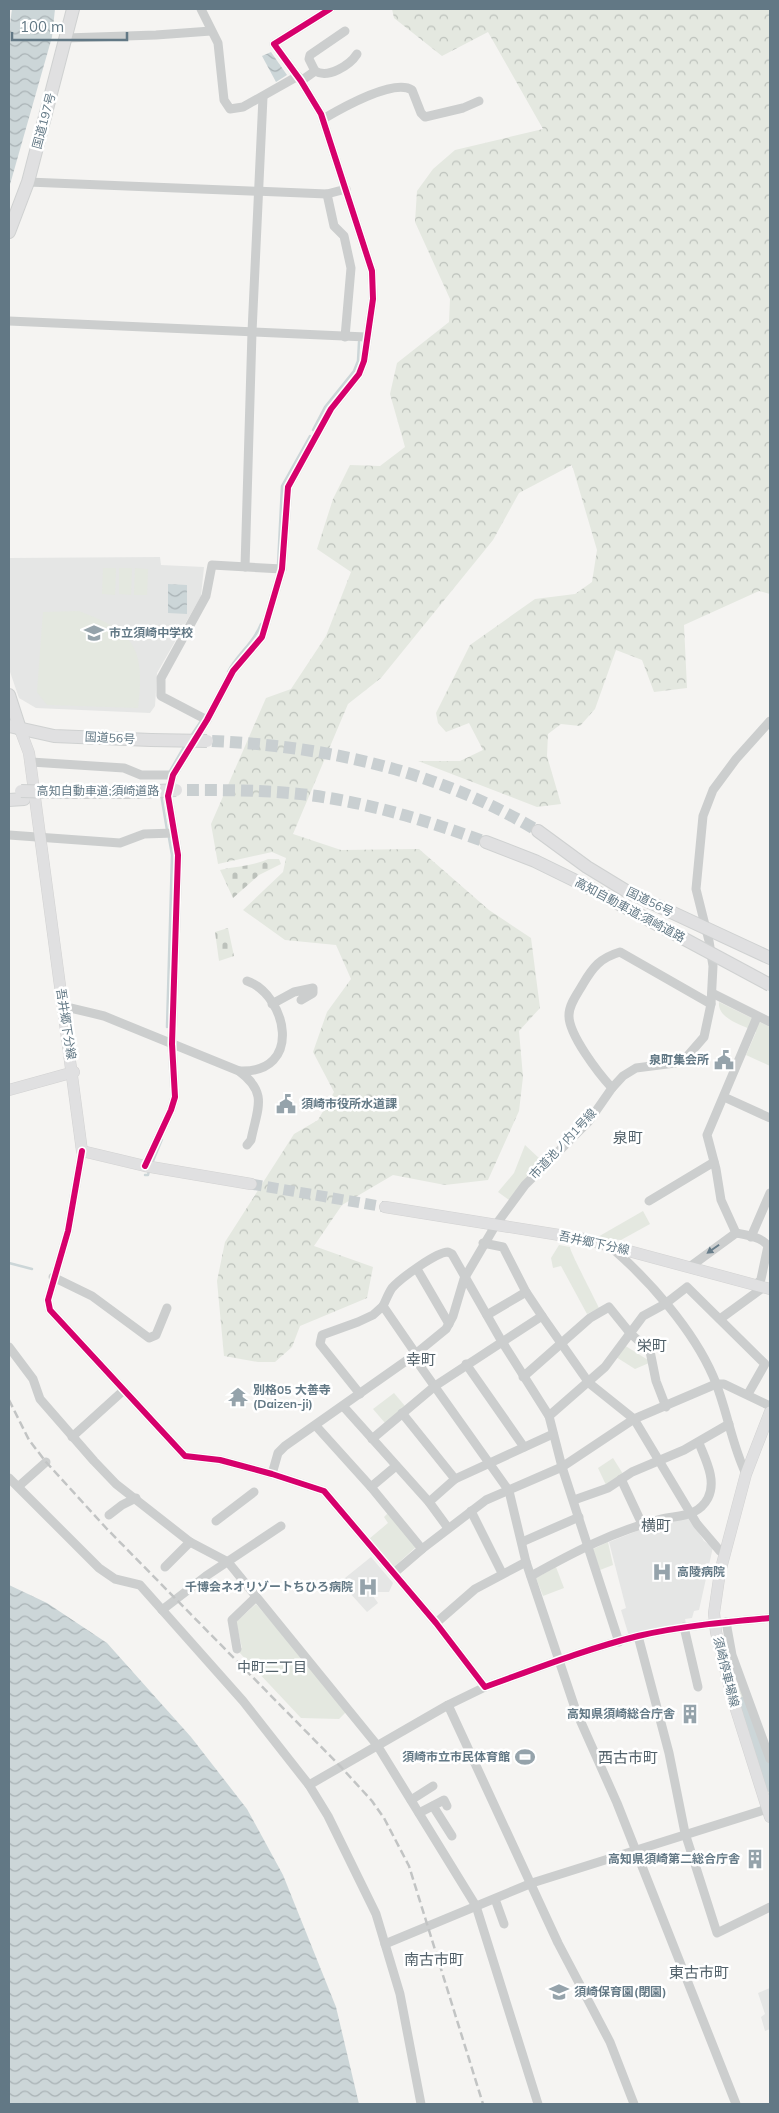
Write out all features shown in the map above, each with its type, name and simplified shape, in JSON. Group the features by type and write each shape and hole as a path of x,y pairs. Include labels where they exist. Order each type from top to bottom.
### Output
{"highway":[{"name":"国道197号","path":"9,232 28,182 73,9"},
{"path":"9,695 15,727"},
{"name":"国道56号","path":"15,727 54,736 210,741"},
{"name":"高知自動車道;須崎道路","path":"9,800 18,794 58,795 181,790"},
{"name":"国道56号","path":"538,831 587,867 628,892 770,958"},
{"name":"高知自動車道;須崎道路","path":"486,842 535,861 584,885 770,985"}],"main road":[{"name":"吾井郷下分線","path":"15,727 30,762 62,1006 74,1072 82,1151"},
{"path":"9,1090 74,1072"},
{"path":"82,1151 145,1166 251,1184"},
{"name":"吾井郷下分線","path":"385,1207 584,1239 764,1287"},
{"name":"須崎停車場線","path":"769,1811 732,1700 715,1596 746,1474 770,1412"}],"street":[{"path":"201,9 220,52 225,103 230,109 263,96 315,71 326,74 349,64 357,54"},
{"path":"145,1166 174,1104 172,1044 175,907 178,873 168,796 173,775 207,720 234,671 262,637 282,569 288,487 331,409 359,374 364,361 374,283 323,119 299,78 274,44 330,9"},
{"path":"66,38 211,31"},
{"path":"315,71 309,59 310,56 345,31"},
{"path":"323,119 356,100 401,87 412,90 421,113 425,117 463,108 479,101"},
{"path":"245,567 252,332 263,96"},
{"path":"28,182 327,194 346,189"},
{"path":"327,194 334,226 344,236 351,268 345,337"},
{"path":"9,321 366,337"},
{"path":"207,720 161,696 161,678 206,596 212,565 282,569"},
{"name":"市道池ノ内1号線","path":"449,1324 464,1279 483,1243 525,1185 589,1121 612,1088 623,1076 636,1068 675,1064 688,1057 707,1031 712,993 712,966 706,929 696,889 703,816 713,790 736,759 770,721"},
{"path":"30,762 124,768 141,775 173,775"},
{"path":"9,834 120,843 144,834 174,833"},
{"path":"612,1088 595,1067 569,1021 572,1004 593,966 600,960 620,952 711,1004"},
{"path":"239,1071 254,1071 269,1066 281,1048 283,1031 272,1004 259,986 247,981"},
{"path":"272,1004 294,992 313,988 313,993 301,1000"},
{"path":"712,993 770,1022"},
{"path":"62,1006 104,1016 239,1071 249,1079 259,1092 251,1140 247,1144"},
{"path":"736,1233 721,1200 707,1135 757,1017"},
{"path":"724,1097 770,1118"},
{"path":"82,1151 68,1231 53,1277 48,1300 50,1310 185,1456 220,1460 324,1491 436,1623 485,1688"},
{"path":"649,1201 714,1162"},
{"path":"752,1237 770,1193"},
{"path":"690,1266 736,1233 766,1243 768,1250 761,1279 764,1287 720,1320"},
{"path":"483,1243 503,1247 526,1292 589,1383 634,1419 692,1514 709,1539 720,1551 725,1553"},
{"path":"612,1248 635,1269 665,1304 704,1358 716,1384 746,1474"},
{"path":"360,1394 320,1344 319,1338 332,1330 372,1315 383,1306 393,1287 437,1255 448,1252 452,1254 464,1279 549,1416 562,1467 619,1642"},
{"path":"272,1474 278,1453 285,1446 316,1426 414,1355 449,1324 418,1269"},
{"path":"53,1277 92,1296 149,1338 156,1335 167,1308"},
{"path":"549,1416 589,1383 605,1367 643,1316 665,1304 687,1287 765,1364 748,1394"},
{"path":"487,1315 526,1292"},
{"path":"383,1306 434,1386 509,1491 526,1562 576,1711 636,1850 736,2104"},
{"path":"523,1376 590,1318 609,1307 630,1333 650,1351 656,1382 666,1407"},
{"path":"372,1439 434,1386 501,1340 542,1316"},
{"path":"9,1347 34,1379 40,1399 72,1437 116,1484 190,1542 228,1562 378,1745 476,1906 538,2104"},
{"path":"466,1364 524,1447"},
{"path":"394,1573 448,1528 486,1500 562,1467 634,1419 666,1407 716,1384 724,1384 770,1406"},
{"path":"72,1437 124,1390"},
{"path":"343,1406 429,1502 448,1528"},
{"path":"402,1413 455,1479"},
{"path":"574,1500 608,1488 644,1466 698,1443 729,1424"},
{"path":"316,1426 422,1549"},
{"path":"429,1502 455,1479 553,1434"},
{"path":"531,1576 588,1547 642,1524 692,1514 704,1504 709,1496 711,1486 709,1468 698,1443"},
{"path":"19,1486 46,1462"},
{"path":"371,1488 396,1466"},
{"path":"9,1478 98,1568 115,1579 140,1585 243,1702 309,1785 328,1816 369,1897 386,1944 400,1994 421,2104"},
{"path":"621,1479 642,1524"},
{"path":"216,1521 254,1492"},
{"path":"109,1516 122,1505 136,1498"},
{"path":"471,1511 502,1573"},
{"path":"522,1542 579,1517"},
{"path":"162,1610 199,1581 282,1526"},
{"path":"165,1567 190,1542"},
{"path":"436,1623 475,1589 502,1573 526,1562"},
{"path":"237,1649 232,1620 256,1597"},
{"path":"309,1785 448,1705 485,1688 558,1661 638,1636 720,1622 770,1618"},
{"path":"720,1622 770,1759"},
{"path":"684,1627 698,1687"},
{"path":"638,1636 671,1762 685,1833 717,1934 770,1906"},
{"path":"448,1705 532,1883 558,1943 610,2042 634,2104"},
{"path":"411,1800 433,1786"},
{"path":"420,1813 444,1800 447,1806"},
{"path":"433,1806 452,1836"},
{"path":"386,1944 532,1883 685,1833 769,1811"},
{"path":"495,1899 504,1924"}],"shaded area":[{"name":"市立須崎中学校","path":"160,557 161,565 204,567 201,596 157,673 155,706 150,713 36,708 19,698 9,669 9,558"},
{"name":"高陵病院","path":"689,1517 704,1541 713,1547 699,1610 694,1611 692,1618 685,1619 686,1623 629,1636 621,1610 626,1608 609,1542 642,1529"},
{"name":"千博会ネオリゾートちひろ病院","path":"371,1557 393,1583 389,1592 376,1592 373,1596 378,1603 367,1612 340,1582"},
{"path":"770,1988 770,2029 765,2031 761,2017 765,2014 758,1993"}],"green space":[{"path":"392,9 770,9 770,594 759,591 684,625 687,688 654,692 642,660 616,650 595,709 580,726 561,724 548,734 547,756 561,804 537,807 418,761 460,761 483,750 469,723 446,732 438,723 436,713 470,645 535,599 575,594 592,582 597,550 572,465 519,493 493,540 381,678 348,704 293,834 341,850 419,849 489,910 531,938 540,1008 519,1031 523,1077 519,1111 488,1180 445,1185 393,1175 342,1205 314,1246 373,1267 367,1298 300,1326 292,1347 275,1362 258,1362 224,1356 217,1281 225,1242 294,1134 318,1120 334,1092 313,1052 327,1012 351,979 336,945 285,940 243,910 283,872 286,858 272,852 218,864 211,824 266,698 291,689 326,636 351,572 317,549 333,499 350,465 380,466 405,447 390,394 397,363 449,322 450,299 415,222 417,191 433,169 455,150 543,129 488,32 442,56 394,18"},
{"path":"103,568 116,568 115,595 102,594"},
{"path":"119,568 132,568 131,595 119,594"},
{"path":"135,568 148,569 147,595 134,595"},
{"path":"79,611 113,627 124,635 132,645 140,670 138,708 47,705 37,692 43,612"},
{"path":"268,859 279,859 281,864 259,875 233,898 220,870 251,865"},
{"path":"228,928 234,956 219,961 215,932"},
{"path":"719,1002 770,1027 770,1066 746,1055 756,1032 726,1017 719,1008"},
{"path":"525,1145 540,1159 509,1200 498,1192 514,1173"},
{"path":"643,1211 650,1224 621,1240 596,1238"},
{"path":"559,1245 570,1247 599,1308 587,1314 561,1266 553,1268 551,1258"},
{"path":"624,1345 648,1360 649,1363 635,1369 616,1357"},
{"path":"394,1393 405,1406 385,1423 373,1409"},
{"path":"613,1458 623,1474 606,1485 598,1468"},
{"path":"388,1513 417,1546 394,1567 369,1539 388,1523 384,1517"},
{"path":"608,1542 613,1565 600,1570 593,1549"},
{"path":"556,1567 564,1588 543,1596 536,1578"},
{"path":"256,1604 348,1710 339,1719 301,1718 237,1650 242,1648 236,1622"},
{"path":"737,1683 752,1714 770,1767 770,1797 745,1717"}],"water":[{"path":"12,9 55,9 52,37 9,188 9,31"},
{"path":"271,52 287,75 276,82 262,56"},
{"path":"168,584 187,585 187,614 168,613"},
{"path":"9,1585 47,1603 107,1643 191,1737 247,1809 283,1875 336,2007 359,2104 9,2104"}],"waterway":[{"path":"313,430 325,407 354,371 358,361 359,342"},
{"path":"278,565 282,486 310,436"},
{"path":"228,672 254,637 261,624"},
{"path":"191,736 201,721"},
{"path":"170,771 185,745"},
{"path":"161,794 167,830"},
{"path":"167,1027 172,855 169,838"},
{"path":"153,1161 162,1139"},
{"path":"145,1175 148,1175 149,1171"},
{"path":"9,1263 32,1269"},
{"path":"743,1704 770,1785"}],"tunnel":[{"path":"212,741 297,749 381,765 461,792 500,810 538,831"},
{"path":"187,790 277,792 340,800 390,811 486,842"},
{"path":"251,1184 385,1207"}],"railway":[{"path":"9,1400 29,1440 46,1462 107,1529 341,1767 372,1801 384,1818 409,1866 483,2104"}],"cycle path":[{"path":"145,1166 171,1110 175,1097 172,1044 178,855 168,796 173,775 207,720 233,671 262,637 282,569 288,487 331,409 359,374 364,361 373,299 372,271 321,114 301,81 274,44 330,9"},
{"path":"82,1151 68,1231 48,1300 50,1310 185,1456 220,1460 324,1491 436,1623 485,1687 580,1653 638,1636 687,1627 770,1618"}],"place":[{"name":"市立須崎中学校","path":"94,633"},
{"name":"泉町集会所","path":"724,1060"},
{"name":"須崎市役所水道課","path":"286,1104"},
{"name":"別格05 大善寺 (Daizen-ji)","path":"238,1397"},
{"name":"高陵病院","path":"662,1572"},
{"name":"千博会ネオリゾートちひろ病院","path":"368,1587"},
{"name":"高知県須崎総合庁舎","path":"690,1714"},
{"name":"須崎市立市民体育館","path":"525,1757"},
{"name":"高知県須崎第二総合庁舎","path":"755,1859"},
{"name":"須崎保育園(閉園)","path":"559,1992"}],"district":[{"name":"泉町","path":"628,1138"},
{"name":"栄町","path":"652,1346"},
{"name":"幸町","path":"421,1360"},
{"name":"横町","path":"656,1526"},
{"name":"中町二丁目","path":"272,1667"},
{"name":"西古市町","path":"628,1758"},
{"name":"南古市町","path":"434,1960"},
{"name":"東古市町","path":"699,1973"}]}
